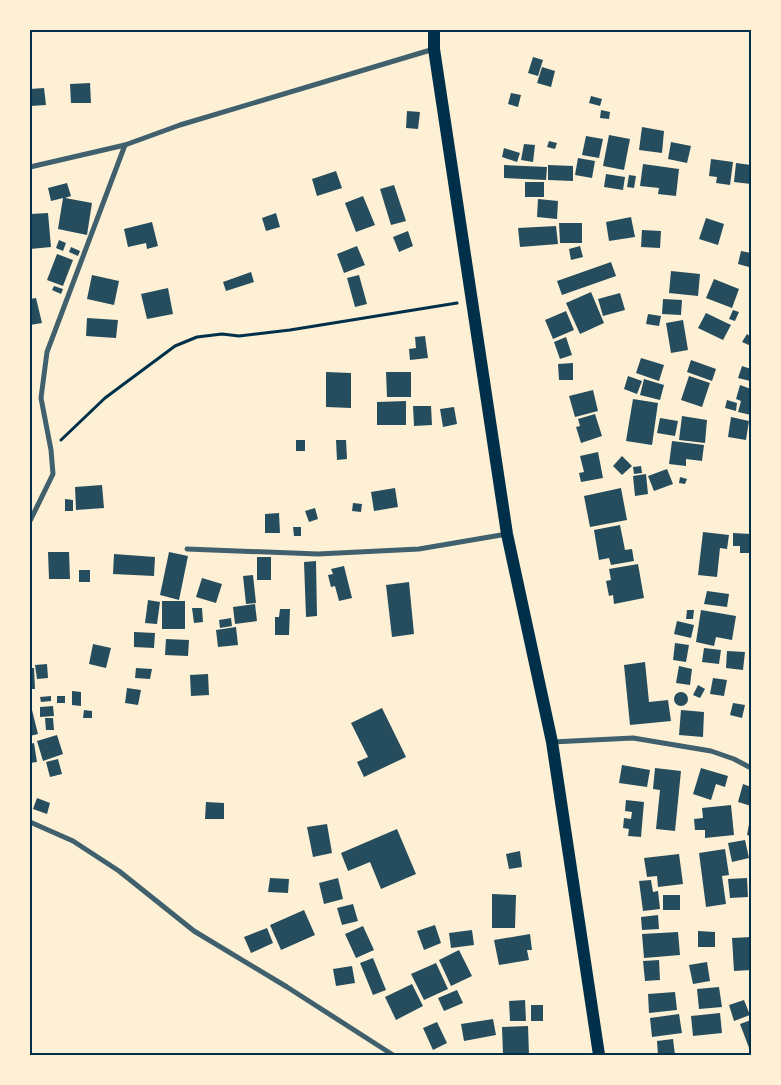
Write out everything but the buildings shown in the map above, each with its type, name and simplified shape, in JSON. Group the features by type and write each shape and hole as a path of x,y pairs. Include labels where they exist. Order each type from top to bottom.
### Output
{"main road":[{"path":"434,30 434,49 507,534 552,742 599,1055"}],"street":[{"path":"30,167 126,145 180,125 434,49"},
{"path":"30,520 53,474 51,450 40,398 47,352 126,145"},
{"path":"187,549 318,554 419,549 507,534"},
{"path":"552,742 633,738 711,751 751,768"},
{"path":"30,822 73,841 119,871 194,931 288,987 393,1055"}],"path":[{"path":"51,450 105,398 176,346 198,337 222,334 239,336 290,330 472,301"}]}
